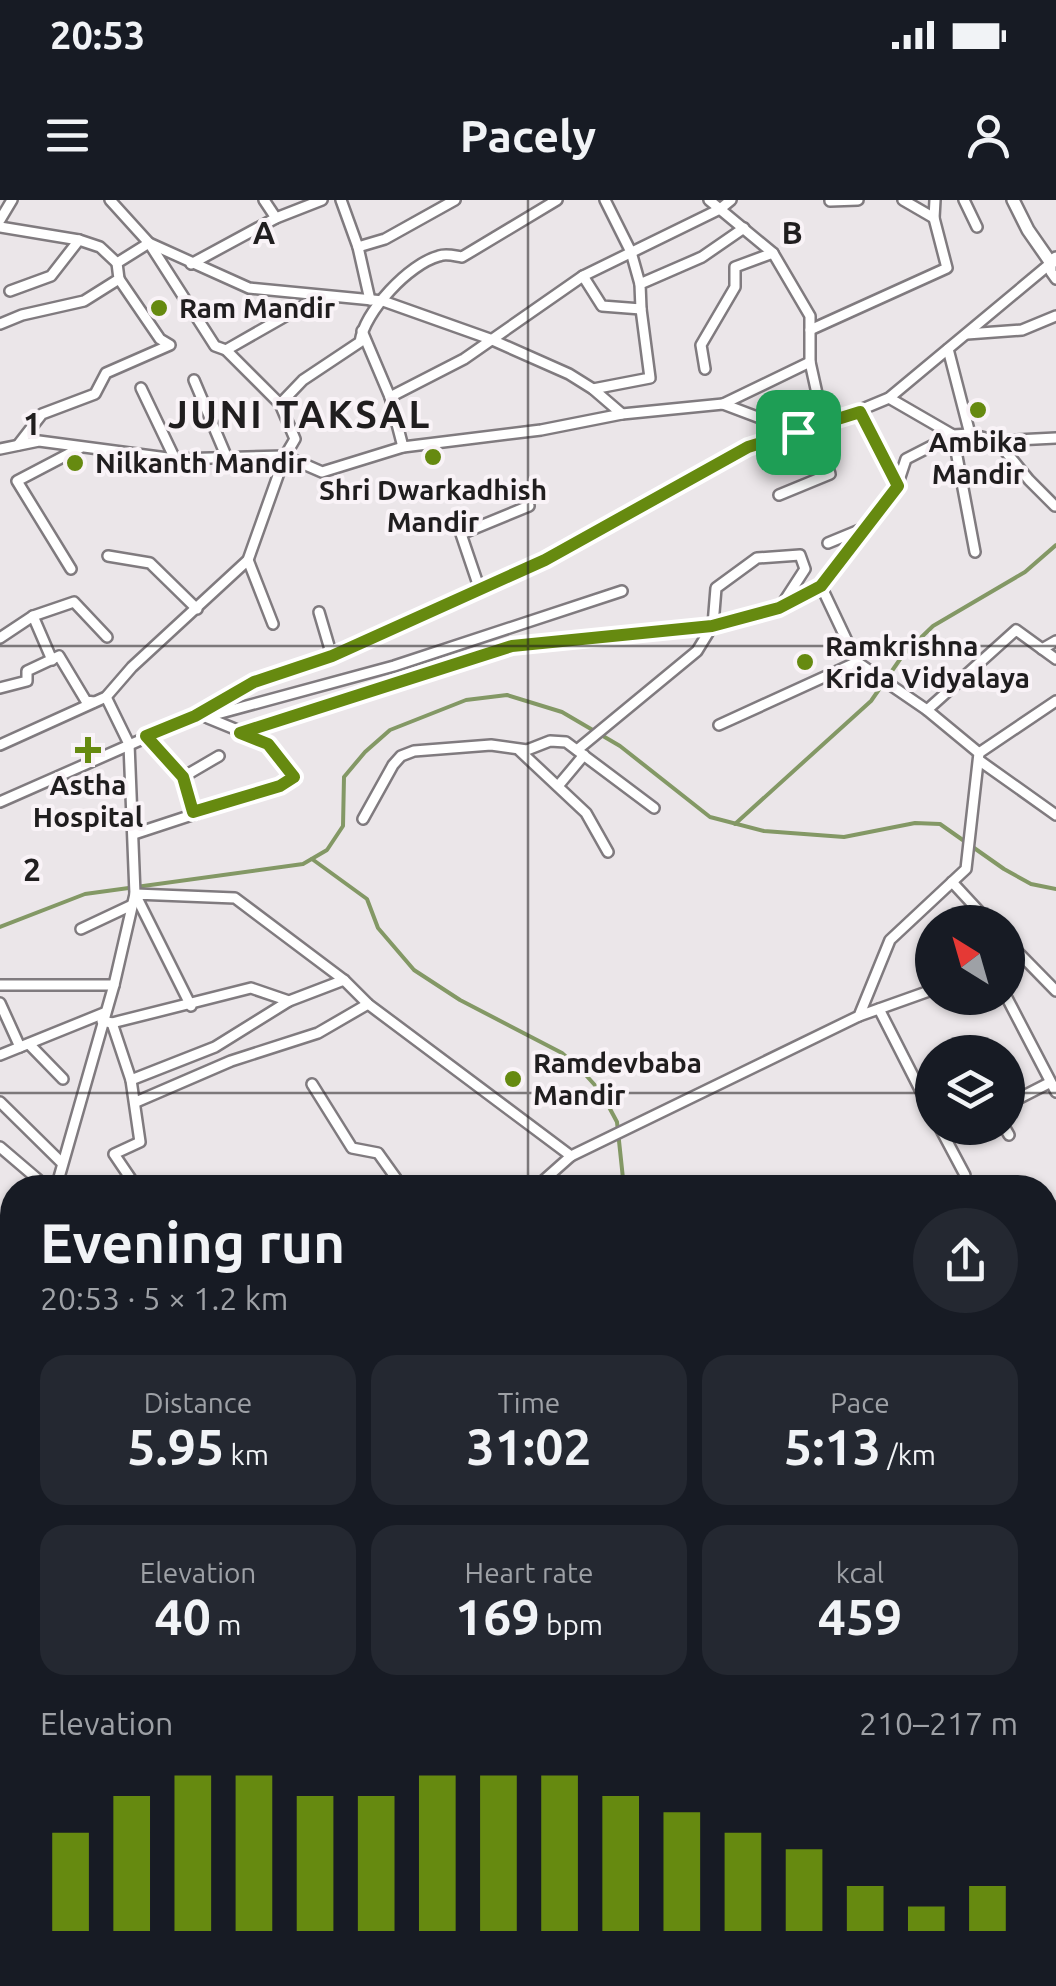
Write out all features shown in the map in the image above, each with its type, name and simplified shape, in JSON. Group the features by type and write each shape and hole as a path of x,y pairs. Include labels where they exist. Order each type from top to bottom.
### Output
{"main road":[{"path":"1013,200 1028,230 1054,260"}],"street":[{"path":"12,200 0,223 100,247 117,263 118,279 160,340 170,345 106,373 95,394 42,414 18,445"},
{"path":"0,745 106,697 248,560 294,439 280,404 226,350 215,346 149,244 110,200"},
{"path":"118,200 124,215"},
{"path":"264,200 276,218"},
{"path":"191,264 276,218 322,200"},
{"path":"341,200 358,246 370,300"},
{"path":"358,246 385,239 455,200"},
{"path":"280,404 304,380 360,342 362,330 405,273 442,254 462,258 557,200"},
{"path":"594,389 650,378 640,284 631,252 605,200"},
{"path":"709,200 773,252 810,316 810,362 830,474 779,495"},
{"path":"390,397 464,359 583,276 732,200"},
{"path":"830,202 858,200"},
{"path":"904,200 934,218"},
{"path":"810,330 947,268 934,218 936,200"},
{"path":"964,200 977,227"},
{"path":"640,284 702,258 744,228"},
{"path":"10,292 51,276 79,240"},
{"path":"117,263 149,244"},
{"path":"149,244 248,288 383,301 490,339 569,374 594,389 622,414"},
{"path":"706,368 700,345 734,287 736,267 773,252"},
{"path":"1054,260 1051,272 1056,279"},
{"path":"201,716 254,682 332,656 545,560 748,447 820,426 889,398 1054,260"},
{"path":"583,276 602,306 641,309"},
{"path":"0,324 22,314 84,300 118,279"},
{"path":"226,350 321,296"},
{"path":"967,334 1022,330 1056,316"},
{"path":"362,330 390,397 403,447"},
{"path":"948,349 970,434"},
{"path":"0,449 40,440 174,459 285,456 322,472 403,447 540,430 622,414 722,404 810,362"},
{"path":"194,380 227,458"},
{"path":"141,388 174,459"},
{"path":"889,398 953,434"},
{"path":"722,404 798,432"},
{"path":"860,412 898,486"},
{"path":"953,434 975,552"},
{"path":"240,733 512,646 712,626 779,608 821,586 898,486 906,459 953,434 996,441 1056,438"},
{"path":"996,441 1055,506"},
{"path":"72,569 17,480 83,447"},
{"path":"480,590 461,534 529,506"},
{"path":"828,543 865,528"},
{"path":"558,786 582,750 604,728 698,651 712,626 716,588 757,558 800,554 805,569 779,608"},
{"path":"108,556 150,563 196,609"},
{"path":"248,560 274,624"},
{"path":"821,586 857,662 927,710 1056,815"},
{"path":"0,802 146,736 201,716 394,666 622,591"},
{"path":"0,638 32,616 74,602 107,637"},
{"path":"320,612 332,656"},
{"path":"32,616 52,660"},
{"path":"927,710 1016,630 1056,660"},
{"path":"1042,649 1056,642"},
{"path":"0,688 26,682 27,671 59,656 86,701 94,702"},
{"path":"719,725 857,662"},
{"path":"57,1175 106,1019 134,896 129,744 106,697"},
{"path":"858,1016 890,940 966,870 980,757 1056,701"},
{"path":"134,834 280,786 294,777 268,744 201,716"},
{"path":"146,736 183,777 193,812"},
{"path":"363,819 401,756 414,751 480,745 520,750 558,740 582,750 654,808"},
{"path":"520,750 586,813 608,852"},
{"path":"183,777 220,756"},
{"path":"952,882 973,905"},
{"path":"134,896 191,1006"},
{"path":"81,929 134,896 235,898 344,980 368,1004 571,1156"},
{"path":"1025,961 1056,991"},
{"path":"131,1080 214,1047 289,1001 344,980"},
{"path":"0,985 114,985"},
{"path":"0,1056 106,1019 191,1006 252,988 289,1001"},
{"path":"550,1175 571,1156 858,1016 915,996"},
{"path":"0,1003 24,1046 63,1079"},
{"path":"136,1102 231,1061 318,1033 368,1004"},
{"path":"878,1010 915,1081"},
{"path":"1016,1015 1053,1088 1025,1098"},
{"path":"106,1019 136,1102 140,1142 114,1154 128,1175"},
{"path":"312,1084 352,1148 378,1153 394,1175"},
{"path":"0,1102 62,1163"},
{"path":"950,1145 965,1175"},
{"path":"0,1146 36,1175"}],"waterway":[{"path":"735,824 871,701 903,655 933,626 1025,572 1056,545"},
{"path":"0,927 85,894 303,864 327,850 343,826 344,777 390,730 466,700 507,695 562,712 620,746 710,817 764,831 844,837 915,823 940,824 1004,869 1031,884 1056,889"},
{"path":"312,859 367,899 378,928 414,970 460,1000 562,1053 584,1073 601,1092 617,1122 623,1175"}],"place":[{"name":"Ram Mandir","path":"159,308"},
{"name":"Ambika Mandir","path":"978,410"},
{"name":"Shri Dwarkadhish Mandir","path":"433,457"},
{"name":"Nilkanth Mandir","path":"75,463"},
{"name":"Ramkrishna Krida Vidyalaya","path":"805,662"},
{"name":"Astha Hospital","path":"88,750"},
{"name":"Ramdevbaba Mandir","path":"513,1079"}],"district":[{"name":"JUNI TAKSAL","path":"300,415"}],"route":[{"path":"860,412 898,486 821,586 779,608 712,626 512,646 240,733 268,744 294,777 280,786 193,812 183,777 146,736 195,716 254,682 332,656 545,560 748,447 798,432 860,412"}]}
